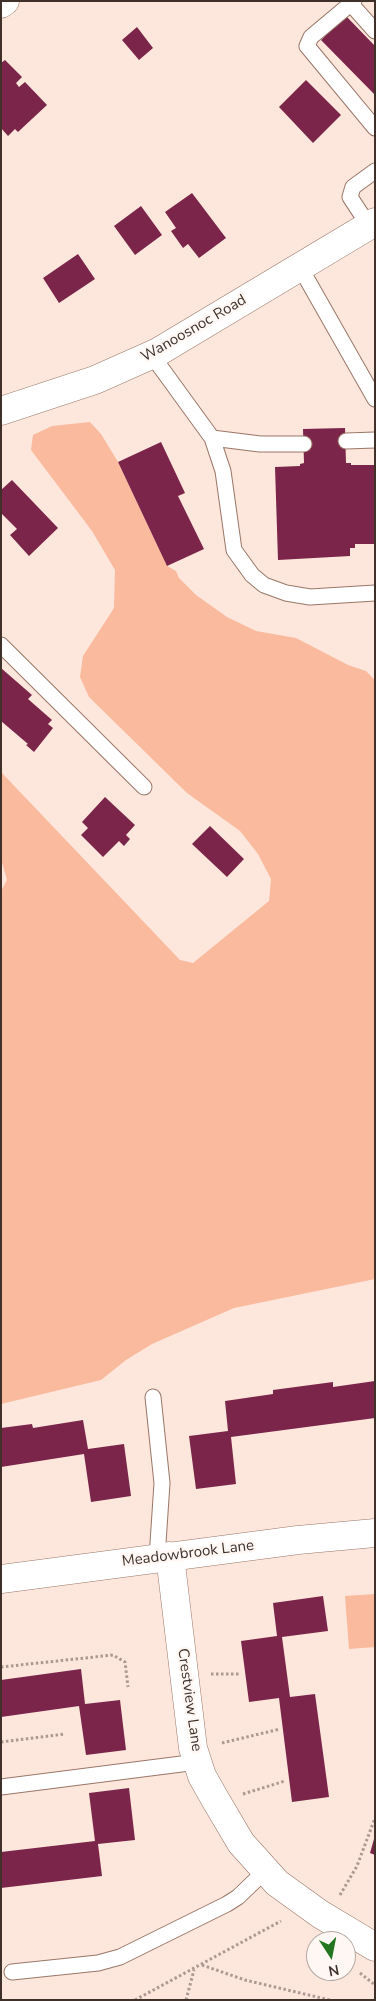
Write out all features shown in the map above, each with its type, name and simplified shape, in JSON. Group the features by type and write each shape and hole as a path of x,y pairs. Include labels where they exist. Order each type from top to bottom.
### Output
{"street":[{"path":"1,4 5,1"},
{"name":"Wanoosnoc Road","path":"1,411 95,380 152,354 372,224"},
{"name":"Meadowbrook Lane","path":"1,1579 164,1557 375,1533"},
{"name":"Crestview Lane","path":"164,1557 193,1748 215,1800 234,1831 265,1871 298,1899 375,1947"}],"lane":[{"path":"375,31 352,3 311,37 307,46 375,128"},
{"path":"372,224 350,196 353,188 375,171"},
{"path":"300,267 375,398"},
{"path":"152,354 212,438 223,471 234,550 252,575 264,585 310,597 375,593"},
{"path":"212,438 260,444 304,444"},
{"path":"346,442 375,440"},
{"path":"1,645 144,787"},
{"path":"152,1397 162,1482 164,1557"},
{"path":"1,1786 198,1762"},
{"path":"12,1972 98,1963 120,1957 227,1904 238,1897 265,1871"}],"path":[{"path":"1,1667 113,1655 124,1662 128,1687"},
{"path":"210,1674 240,1674"},
{"path":"222,1742 280,1729"},
{"path":"1,1742 65,1734"},
{"path":"242,1794 285,1781"},
{"path":"338,1898 357,1866 375,1818"},
{"path":"135,2000 284,1919"},
{"path":"201,1965 245,1980 330,2000"},
{"path":"186,2000 194,1969"},
{"path":"358,1972 371,1980 375,1985"}],"shaded area":[{"path":"90,422 101,434 118,462 167,566 176,571 179,578 196,595 227,617 256,631 296,638 348,665 366,671 375,680 375,1279 234,1308 152,1344 126,1360 101,1380 1,1404 1,891 7,880 1,859 1,772 180,960 193,963 269,901 271,879 258,854 240,831 187,793 89,697 80,677 83,656 114,608 115,570 92,531 31,450 33,435 52,426"},
{"path":"375,1594 375,1647 349,1649 345,1596"}],"building":[{"path":"346,16 375,46 375,95 321,40"},
{"path":"137,27 153,48 139,60 122,40"},
{"path":"5,60 22,77 16,83 19,87 25,82 47,105 18,132 15,129 8,136 1,128 1,63"},
{"path":"306,80 341,115 313,143 279,107"},
{"path":"192,193 226,238 199,258 188,244 183,248 171,231 176,228 165,212"},
{"path":"141,206 162,235 135,255 114,226"},
{"path":"78,254 95,279 59,303 43,278"},
{"path":"345,428 346,463 351,463 351,465 375,465 375,544 355,544 355,548 350,548 350,556 278,560 275,467 300,466 300,464 304,463 303,429"},
{"path":"161,442 185,493 178,496 204,549 167,566 118,462"},
{"path":"12,480 58,528 29,556 10,535 17,529 1,513 1,490"},
{"path":"1,668 32,695 28,699 52,720 48,724 53,728 34,752 26,745 28,744 1,721"},
{"path":"105,797 135,825 126,835 130,839 124,846 119,841 103,857 81,835 88,828 82,822"},
{"path":"210,826 244,859 227,877 192,844"},
{"path":"375,1381 375,1418 231,1437 236,1484 196,1489 189,1436 228,1431 225,1401 273,1394 273,1390 333,1382 333,1387"},
{"path":"83,1420 88,1449 124,1444 131,1496 91,1502 84,1454 1,1467 1,1428 32,1424 33,1428"},
{"path":"323,1596 328,1631 282,1637 290,1697 315,1694 329,1797 292,1802 279,1698 249,1702 241,1641 277,1636 273,1603"},
{"path":"81,1669 85,1704 120,1700 126,1750 86,1755 79,1706 1,1717 1,1680"},
{"path":"129,1788 135,1840 98,1844 102,1876 1,1888 1,1852 95,1841 89,1793"},
{"path":"375,1839 375,1855 370,1853"}]}
